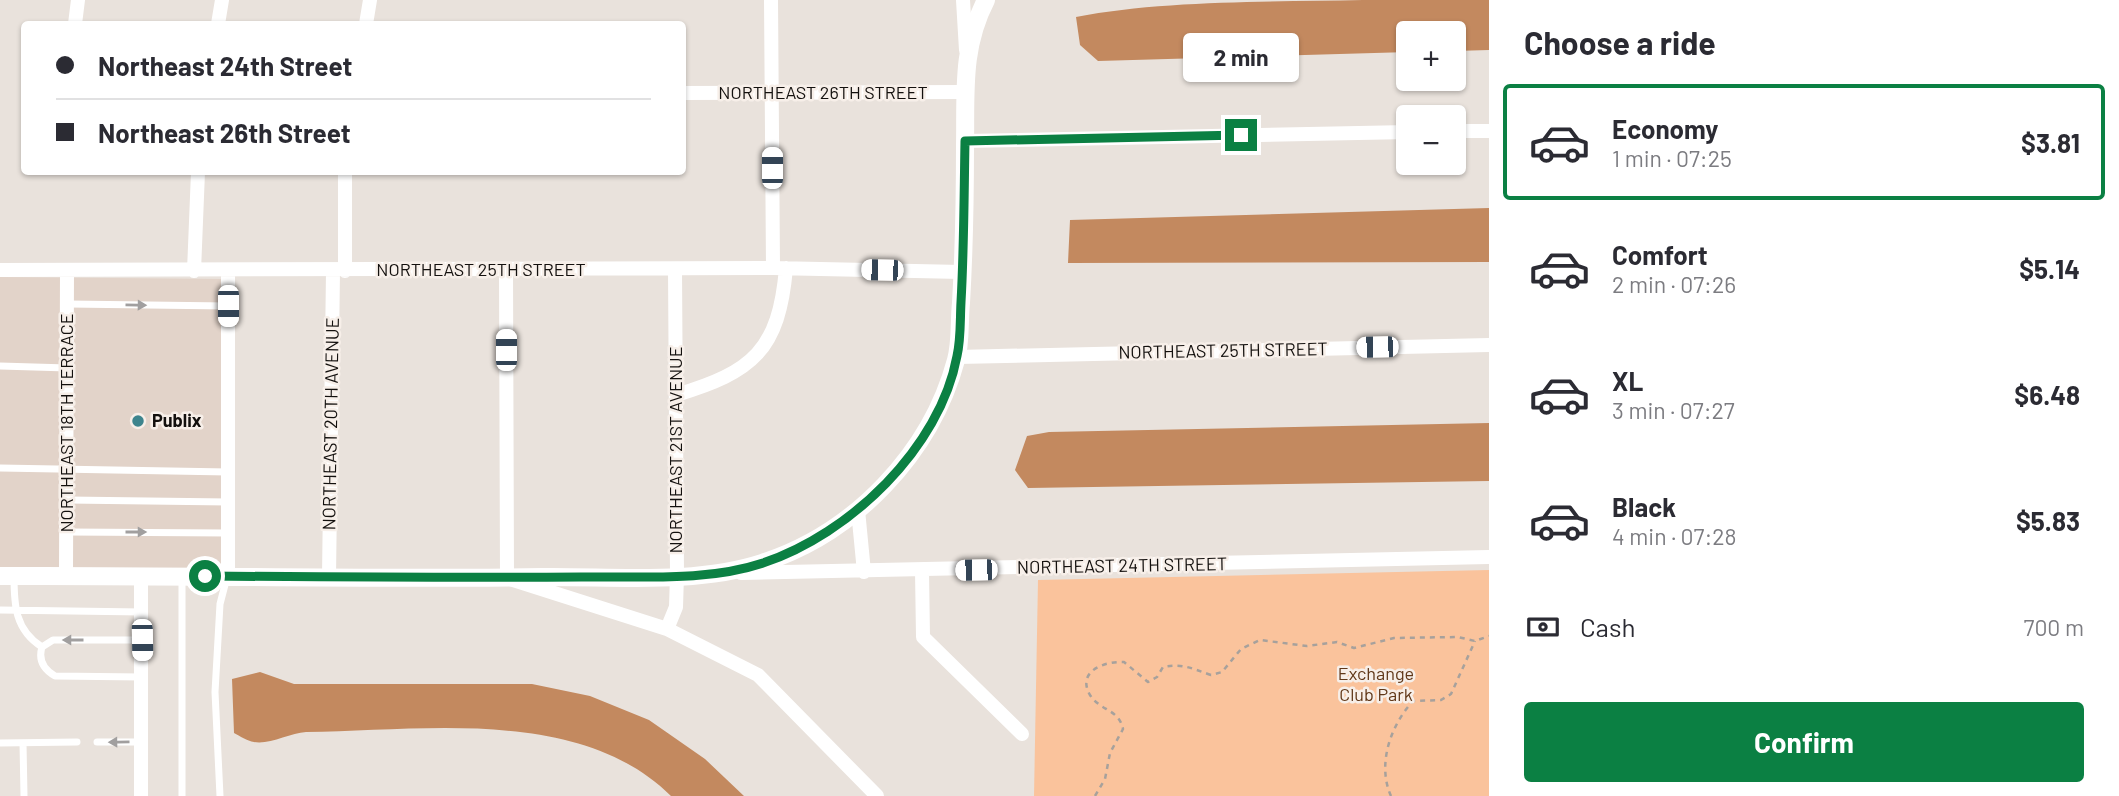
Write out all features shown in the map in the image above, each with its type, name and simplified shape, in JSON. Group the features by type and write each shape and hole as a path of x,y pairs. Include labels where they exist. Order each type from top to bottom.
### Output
{"street":[{"path":"75,21 78,0"},
{"path":"219,21 222,0"},
{"path":"366,21 370,0"},
{"path":"676,395 717,383 748,365 775,329 779,268 771,0"},
{"path":"708,574 763,563 800,548 858,510 898,472 927,431 957,357 965,141 963,92 966,55 963,0"},
{"path":"966,55 986,0"},
{"name":"NORTHEAST 26TH STREET","path":"686,93 963,92"},
{"path":"1466,131 1489,131"},
{"path":"965,141 1396,132"},
{"path":"194,271 198,175"},
{"name":"NORTHEAST 20TH AVENUE","path":"328,577 345,175"},
{"name":"NORTHEAST 25TH STREET","path":"0,270 779,268 962,272"},
{"path":"506,269 507,578 667,629 758,675 877,796"},
{"name":"NORTHEAST 18TH TERRACE","path":"66,576 69,468 67,270"},
{"name":"NORTHEAST 21ST AVENUE","path":"667,629 676,607 677,575 675,270"},
{"path":"228,271 228,577"},
{"name":"NORTHEAST 25TH STREET","path":"957,357 1489,345"},
{"path":"858,510 864,572"},
{"name":"NORTHEAST 24TH STREET","path":"7,576 507,578 1489,557"},
{"path":"922,571 923,637 1022,734"},
{"path":"141,576 141,796"}],"lane":[{"path":"68,304 228,306"},
{"path":"0,366 68,368"},
{"path":"0,468 228,472"},
{"path":"68,500 228,502"},
{"path":"67,532 228,533"},
{"path":"7,576 14,611 34,641 43,646"},
{"path":"181,796 183,576"},
{"path":"220,796 215,692 220,604 228,577"},
{"path":"0,610 142,612"},
{"path":"43,646 53,640 142,640"},
{"path":"43,646 41,662 55,676 142,677"},
{"path":"0,743 77,742"},
{"path":"97,742 142,742"},
{"path":"23,743 24,796"}],"path":[{"path":"1095,796 1105,779 1110,753 1123,730 1115,713 1090,696 1088,686 1092,671 1103,662 1124,662 1148,682 1157,677 1163,667 1174,665 1188,665 1211,675 1222,672 1241,649 1260,640 1307,646 1337,642 1354,648 1394,638 1458,637 1475,641 1489,636"},
{"path":"1391,796 1383,778 1386,750 1405,710 1413,701 1441,700 1451,694 1475,641"}],"shaded area":[{"path":"1489,0 1489,50 1466,51 1466,21 1396,21 1396,52 1098,61 1080,45 1076,17 1144,7 1255,2"},
{"path":"1489,208 1489,262 1068,263 1070,220"},
{"path":"0,277 224,279 224,572 0,568"},
{"path":"1489,423 1489,481 1028,488 1015,470 1027,436 1049,432"},
{"path":"260,672 294,684 532,684 590,696 649,720 705,759 744,796 671,796 634,767 592,748 546,736 498,730 449,728 306,732 266,742 251,741 234,733 232,679"}],"green space":[{"name":"Exchange Club Park","path":"1489,570 1489,796 1034,796 1038,580"}],"place":[{"name":"Publix","path":"138,421"}],"route":[{"path":"205,576 507,578 708,574 763,563 800,548 835,528 898,472 927,431 943,396 957,357 965,141 1241,135"}]}
